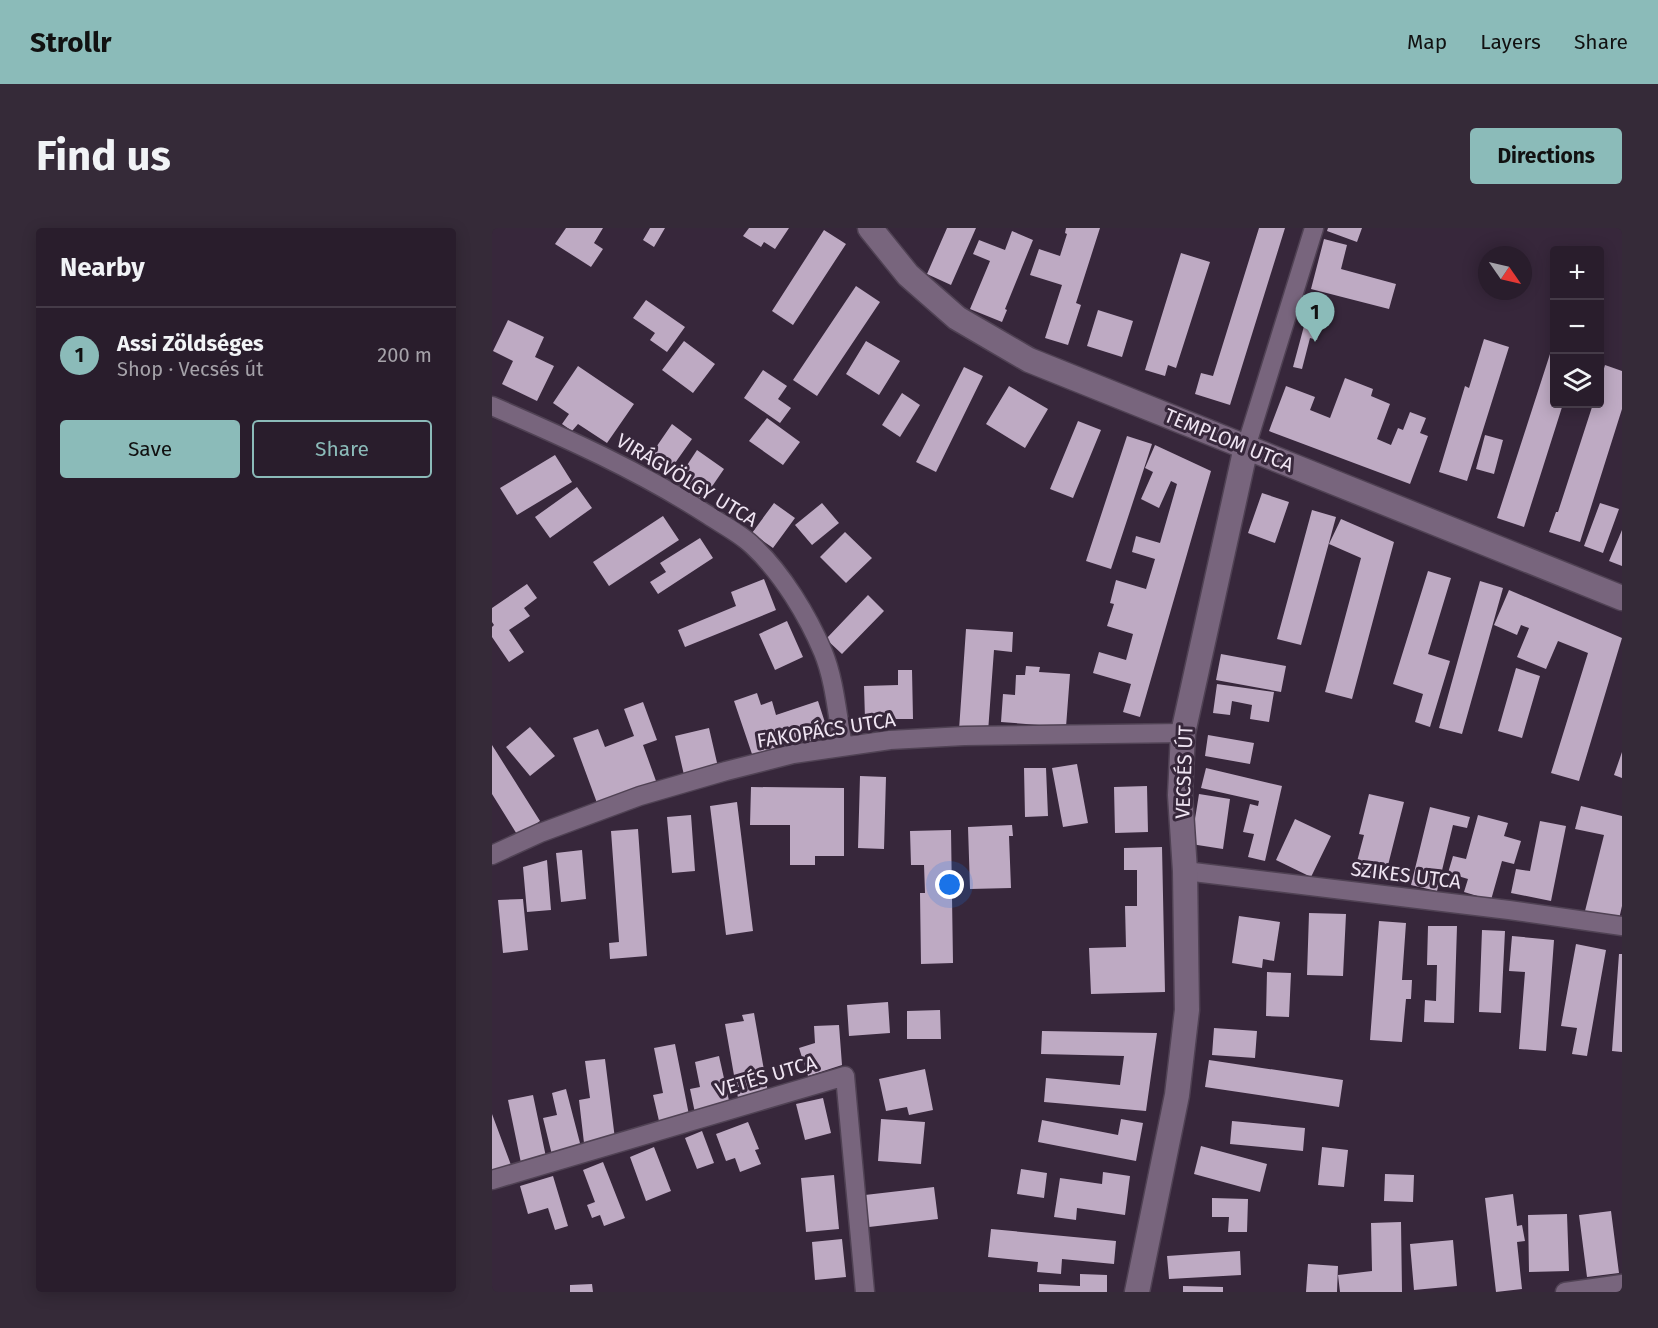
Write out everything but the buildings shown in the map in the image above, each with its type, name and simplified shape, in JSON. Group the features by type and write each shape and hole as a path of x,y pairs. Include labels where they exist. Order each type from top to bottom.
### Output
{"street":[{"name":"TEMPLOM UTCA","path":"870,228 908,275 957,318 1029,360 1622,598"},
{"name":"VECSÉS ÚT","path":"1137,1292 1178,1095 1187,1010 1185,871 1180,795 1183,733 1246,447 1314,228"},
{"name":"VIRÁGVÖLGY UTCA","path":"492,406 567,438 646,478 752,544 775,569 793,596 824,653 831,678 843,746"},
{"name":"FAKOPÁCS UTCA","path":"492,855 540,833 640,796 793,754 890,740 964,736 1183,733"},
{"name":"SZIKES UTCA","path":"1185,871 1622,926"},
{"name":"VETÉS UTCA","path":"492,1180 845,1076 865,1292"},
{"path":"1565,1292 1622,1284"}],"place":[{"name":"Assi Zöldséges","path":"1315,342"}]}
